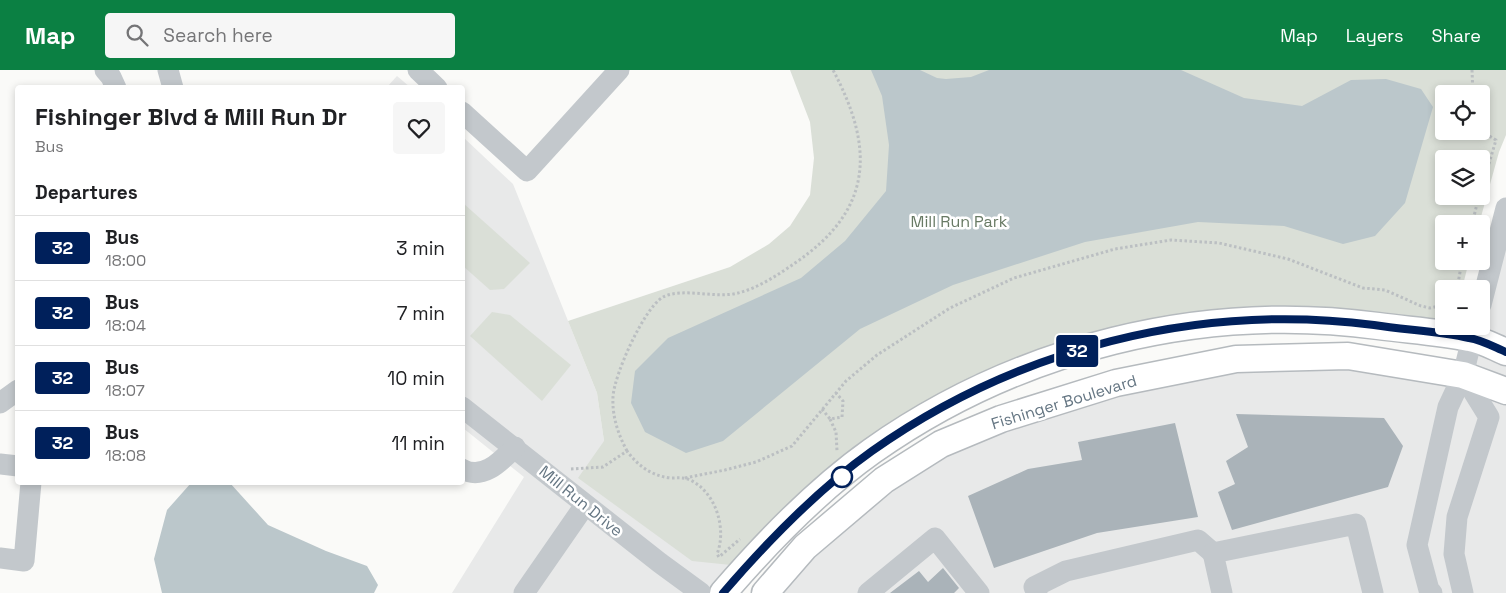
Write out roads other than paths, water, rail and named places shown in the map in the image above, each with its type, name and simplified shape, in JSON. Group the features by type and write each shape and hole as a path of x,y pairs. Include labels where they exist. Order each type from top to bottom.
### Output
{"main road":[{"path":"723,593 779,530 871,452 939,409 984,385 1052,359 1114,340 1183,327 1247,320 1348,322 1435,329"},
{"path":"1478,335 1506,352"},
{"name":"Fishinger Boulevard","path":"765,593 805,548 884,480 942,444 1001,419 1116,382 1236,359 1348,356 1463,375 1506,390"}],"street":[{"path":"105,70 115,85"},
{"path":"168,70 172,85"},
{"path":"418,70 434,85"},
{"path":"465,115 527,171 619,70"},
{"path":"1488,280 1506,208"},
{"path":"1490,288 1506,262"},
{"path":"1432,593 1417,545 1448,407 1463,375 1472,335"},
{"path":"1463,375 1490,418 1457,517 1454,554 1463,593"},
{"path":"0,403 15,392"},
{"name":"Mill Run Drive","path":"465,409 515,447 585,505 701,593"},
{"path":"465,470 470,473 488,470 515,447"},
{"path":"0,464 15,466"},
{"path":"0,558 24,561 30,485"},
{"path":"524,593 585,505"},
{"path":"1213,553 1356,524 1373,593"},
{"path":"868,593 935,538 979,593"},
{"path":"1037,593 1034,587 1066,571 1198,540 1213,553 1222,593"}],"park label":[{"name":"Mill Run Park","path":"959,221"}]}
